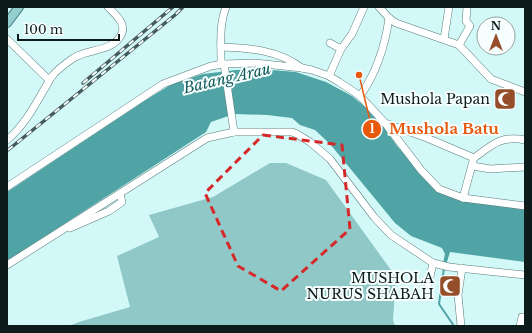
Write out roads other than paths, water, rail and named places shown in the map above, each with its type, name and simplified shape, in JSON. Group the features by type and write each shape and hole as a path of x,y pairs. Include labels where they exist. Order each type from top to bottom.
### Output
{"main road":[{"path":"7,23 19,7"}],"street":[{"path":"7,140 24,123 54,74 74,58 83,54 104,49 111,45 121,35 123,31 122,24 108,7"},
{"path":"226,7 221,30 221,47 233,131"},
{"path":"329,76 341,49 352,34 364,7"},
{"path":"379,7 396,23 444,38 459,45 491,79 525,92"},
{"path":"444,38 449,7"},
{"path":"459,45 470,26 466,20 467,7"},
{"path":"360,96 372,78 379,61 387,32 389,18"},
{"path":"7,39 49,80"},
{"path":"330,43 341,49"},
{"path":"221,47 250,48 268,52 288,58 302,68"},
{"path":"7,187 163,84 192,73 223,66 255,63 312,70 340,82 360,96 385,123 421,170 439,189 463,198 525,206"},
{"path":"385,123 427,138 474,158"},
{"path":"7,265 207,138 233,131 292,132 310,142 330,159 374,218 391,235 436,263 449,267 525,275"},
{"path":"463,198 474,158 501,140 513,138 525,140"},
{"path":"473,166 490,168 525,167"},
{"path":"427,290 436,263"},
{"path":"461,326 458,295 462,268"},
{"path":"520,326 522,317"}],"water":[{"name":"Batang Arau","path":"259,69 296,72 326,82 352,96 374,114 397,146 420,172 442,192 525,208 525,262 450,252 446,265 443,263 445,254 442,248 411,236 395,223 330,144 315,130 300,125 292,118 267,115 234,114 211,122 206,132 7,261 7,192 172,84 203,74"}],"waterway":[{"path":"444,268 439,304 454,326"}],"railway":[{"path":"83,83 173,7"},
{"path":"8,150 183,7"}],"place":[{"name":"Mushola Batu","path":"359,75"},
{"name":"Mushola Papan","path":"505,99"},
{"name":"MUSHOLA NURUS SHABAH","path":"450,286"}]}
